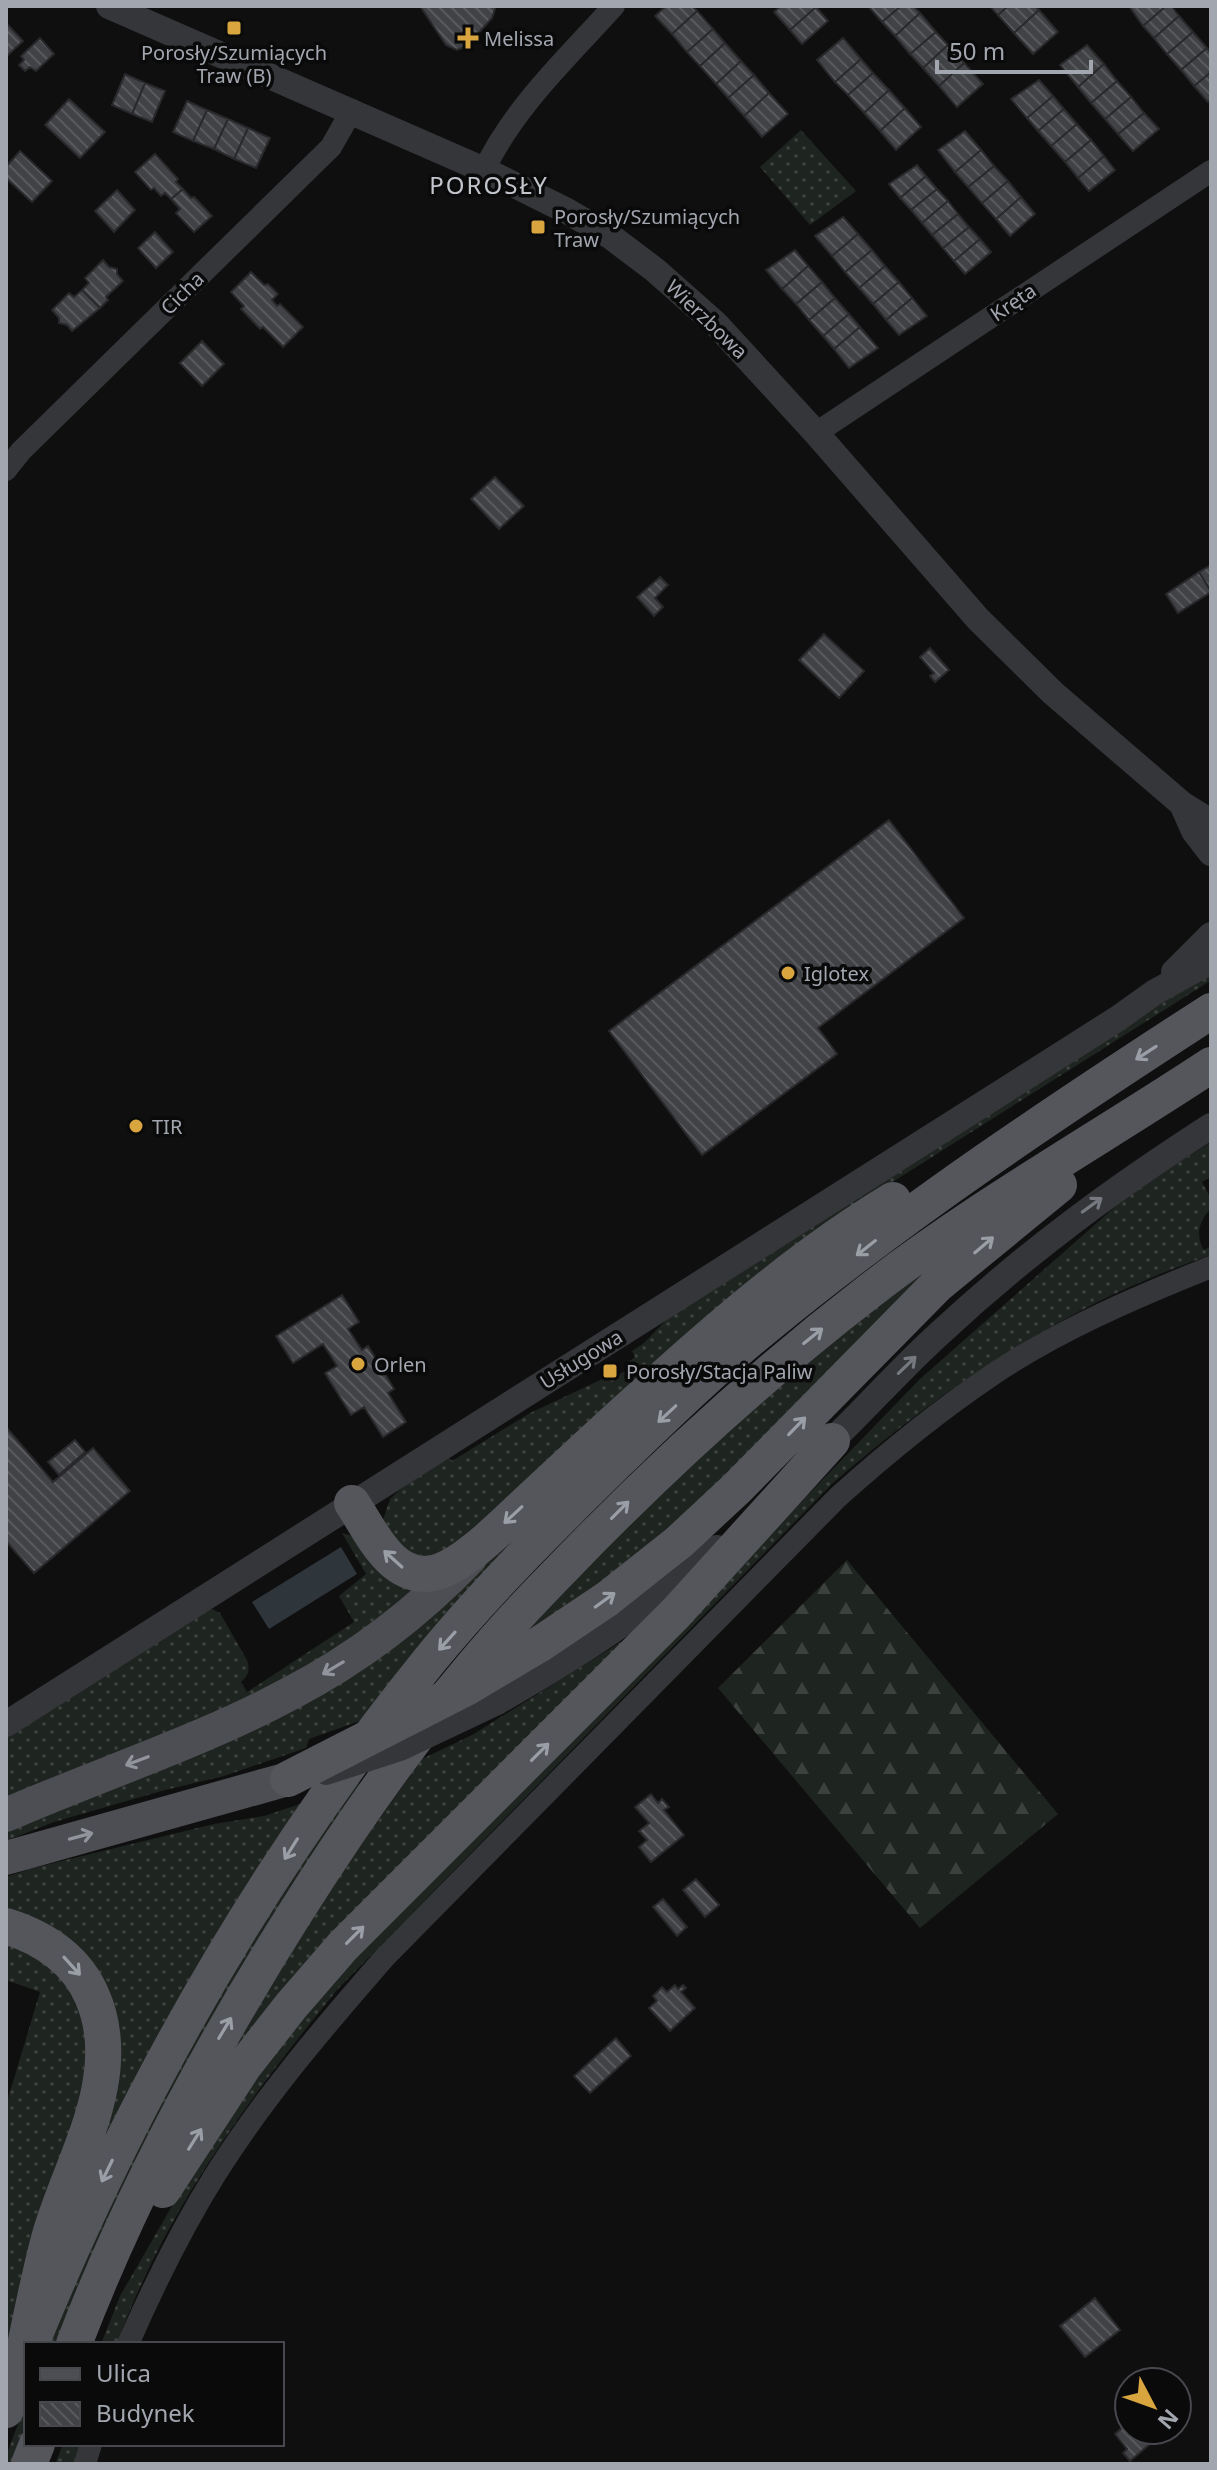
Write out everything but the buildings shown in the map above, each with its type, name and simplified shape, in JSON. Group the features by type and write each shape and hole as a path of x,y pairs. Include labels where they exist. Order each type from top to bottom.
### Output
{"highway":[{"path":"32,2342 144,2095 198,1998 297,1839 431,1659 592,1487 670,1411 763,1328 906,1217 1066,1105 1211,1011"},
{"path":"288,1779 466,1688 607,1599 679,1542 737,1488 937,1285 1204,1070"},
{"path":"78,2334 149,2170 211,2051 266,1959 327,1862 419,1732 526,1605 651,1479 717,1418 858,1300 957,1227 1204,1070"},
{"path":"352,1503 383,1551 399,1567 416,1574 448,1568 485,1542 695,1349 832,1240 955,1162 1066,1105"},
{"path":"78,2334 199,2131 291,2006 343,1946 676,1613 832,1441"},
{"path":"6,1926 53,1947 79,1974 99,2015 105,2052 99,2091 50,2235 26,2342"},
{"path":"17,2382 24,2351"}],"main road":[{"path":"6,1815 293,1693 398,1624 442,1587 485,1542"},
{"path":"6,1858 288,1779"}],"street":[{"name":"Wierzbowa","path":"109,6 484,170 610,236 655,270 716,324 978,619 1053,693 1182,804 1211,822"},
{"path":"484,170 499,139 614,6"},
{"name":"Cicha","path":"6,470 14,443 331,147 352,110"},
{"name":"Kręta","path":"816,433 1211,171"},
{"name":"Wierzbowa","path":"1182,804 1194,831 1211,853"},
{"path":"1155,992 1211,935"},
{"path":"1155,992 1211,961"},
{"name":"Usługowa","path":"6,1724 1155,992"},
{"path":"288,1779 326,1772 386,1754 437,1732 497,1702 591,1647 636,1616 711,1553 832,1441 940,1333 1043,1243 1120,1184 1211,1126"},
{"path":"129,2342 214,2176 258,2111 319,2032 385,1957 838,1497 899,1444 994,1373 1065,1332 1211,1267"}],"green space":[{"path":"801,130 856,191 810,225 760,167"},
{"path":"1211,971 1210,981 850,1209 450,1555 404,1556 383,1520 390,1499 406,1484 448,1457 452,1461 530,1413 611,1375 614,1378 628,1369 625,1364 635,1357 632,1351 670,1316"},
{"path":"1211,1142 1211,1177 1202,1182 1211,1199 1211,1209 1204,1218 1199,1234 1204,1250 1211,1246 1211,1255 1108,1297 1010,1351 918,1414 832,1484 337,1990 272,2072 184,2202 136,2295 118,2342 102,2342 120,2296 209,2142 256,2072 353,1954 588,1722 920,1379 1133,1191"},
{"path":"970,1235 646,1552 519,1638 583,1566 775,1387"},
{"path":"675,1382 368,1718 309,1739 306,1748 224,1776 54,1822 6,1841 6,1830 275,1716"},
{"path":"342,1533 357,1537 422,1589 326,1656 275,1684 169,1734 6,1800 6,1737 210,1608 220,1613 247,1660 248,1672 241,1682 247,1692 354,1622 339,1596 366,1574"},
{"path":"847,1560 1058,1814 920,1928 718,1688"},
{"path":"637,1632 194,2122 232,2044 311,1915 422,1759 472,1735"},
{"path":"372,1778 60,2342 50,2342 85,2254 190,2042 288,1881 355,1785"},
{"path":"306,1802 89,2180 116,2029 6,1913 6,1877 214,1824 264,1816"},
{"path":"6,1939 23,1943 81,1994 91,2087 6,2345 6,2105 40,1992 6,1980"},
{"path":"24,2408 24,2435 13,2464 6,2464 6,2456"},
{"path":"62,2446 81,2446 76,2464 55,2464"}],"shaded area":[{"path":"341,1547 357,1574 269,1629 252,1602"}],"place":[{"name":"Porosły/Szumiących Traw (B)","path":"234,28"},
{"name":"Melissa","path":"468,38"},
{"name":"Porosły/Szumiących Traw","path":"538,227"},
{"name":"Iglotex","path":"788,973"},
{"name":"TIR","path":"136,1126"},
{"name":"Orlen","path":"358,1364"},
{"name":"Porosły/Stacja Paliw","path":"610,1371"}],"district":[{"name":"POROSŁY","path":"489,184"}]}
